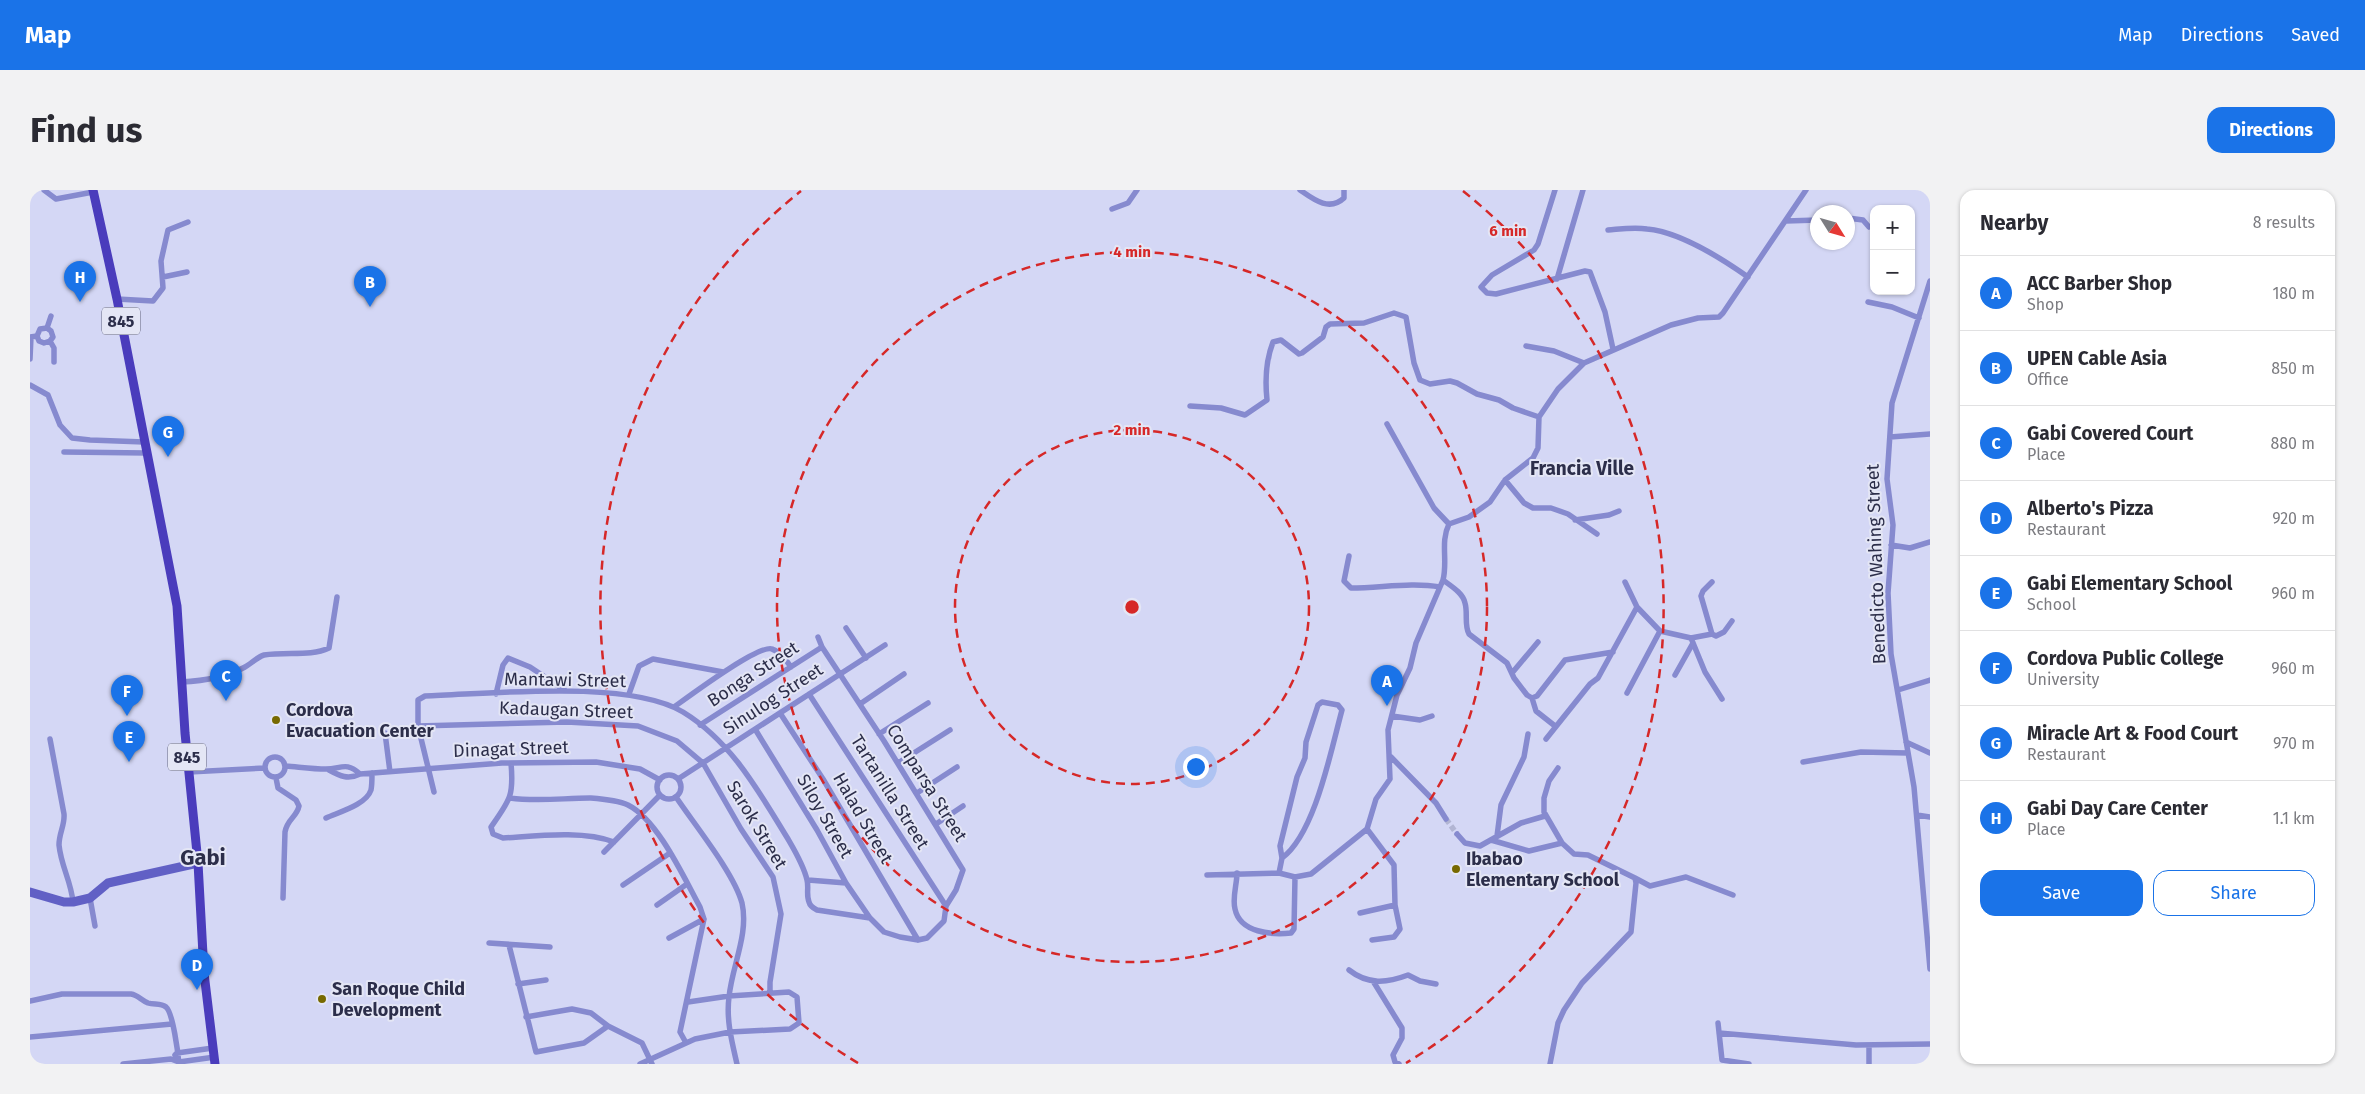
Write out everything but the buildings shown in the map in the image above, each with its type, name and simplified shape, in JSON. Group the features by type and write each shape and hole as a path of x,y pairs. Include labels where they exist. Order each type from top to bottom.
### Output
{"main road":[{"name":"845","path":"93,191 117,299 177,606 181,682 198,863 204,973 214,1056"}],"street":[{"path":"44,190 56,199 93,191"},
{"path":"1112,209 1128,203 1137,190"},
{"path":"1300,190 1314,200 1327,205 1340,202 1344,198 1344,190"},
{"path":"1555,190 1538,244 1534,250 1492,275 1481,287 1487,293 1496,294 1585,271 1592,275 1605,312 1613,349"},
{"path":"1557,278 1583,190"},
{"path":"1207,874 1279,873 1295,877 1311,874 1366,829 1376,799 1389,783 1391,757 1388,742 1392,716 1397,695 1414,657 1416,643 1446,570 1444,536 1449,524 1468,517 1490,502 1505,480 1536,454 1539,417 1558,389 1584,363 1671,325 1698,318 1719,317 1732,304 1763,252 1806,190"},
{"path":"1855,219 1863,220 1869,227"},
{"path":"1786,221 1810,220"},
{"path":"117,299 153,301 163,288 161,261 168,230 188,222"},
{"path":"1608,230 1648,229 1673,236 1713,254 1748,278"},
{"path":"163,277 187,272"},
{"name":"Benedicto Wahing Street","path":"1930,282 1892,403 1887,478 1893,525 1888,593 1890,638 1914,787 1930,969"},
{"path":"1868,302 1892,307 1919,318"},
{"path":"1190,406 1221,408 1245,415 1267,400 1266,374 1269,351 1273,342 1281,340 1298,354 1322,337 1326,327 1330,324 1364,323 1394,313 1406,317 1414,363 1420,380 1430,384 1450,381 1476,394 1499,400 1513,408 1539,417"},
{"path":"47,328 51,316"},
{"path":"30,359 33,337 40,329 47,328 52,331 50,342"},
{"path":"33,337 44,344 50,342"},
{"path":"50,342 54,348 54,362"},
{"path":"1526,346 1554,351 1584,363"},
{"path":"30,385 48,395 60,425 72,438 144,442"},
{"path":"1387,424 1434,508 1449,524"},
{"path":"1890,437 1930,434"},
{"path":"64,452 146,452"},
{"path":"1505,480 1524,503 1533,508 1558,510 1597,534"},
{"path":"1575,520 1609,515 1619,511"},
{"path":"1891,545 1910,548 1930,542"},
{"path":"1349,556 1344,581 1351,588 1380,588 1412,584 1440,587"},
{"path":"1443,580 1462,596 1465,602 1467,630 1470,634 1507,663 1527,695 1532,698 1536,711 1555,726"},
{"path":"1625,582 1637,607 1660,631 1692,641 1712,634 1720,635 1732,621"},
{"path":"1712,582 1701,596 1712,634"},
{"path":"181,682 208,681 244,668 262,656 287,652 319,653 329,648 336,597"},
{"path":"1546,739 1590,684 1598,678 1637,607"},
{"path":"846,628 866,658"},
{"path":"1627,693 1660,631"},
{"name":"Comparsa Street","path":"818,637 822,648 898,763 964,870 956,890 946,906 944,921 927,938 918,940"},
{"path":"1675,675 1692,641"},
{"path":"1692,641 1705,672 1722,699"},
{"path":"1512,673 1538,642"},
{"name":"Sinulog Street","path":"678,780 725,747 885,645"},
{"path":"674,707 723,672 762,649 771,648 786,659 791,667"},
{"name":"Bonga Street","path":"700,725 822,648"},
{"path":"1532,698 1537,696 1565,660 1608,651 1612,652"},
{"path":"496,694 503,665 508,658 530,667 566,692"},
{"path":"629,694 640,666 653,659 723,672"},
{"path":"860,704 904,674"},
{"path":"1898,690 1930,680"},
{"name":"Mantawi Street","path":"434,792 418,726 418,700 425,696 566,692 629,694 674,707 700,725 725,747 743,767 792,846 808,880 808,899 813,908 870,918"},
{"name":"Tartanilla Street","path":"809,694 946,906"},
{"path":"879,734 928,702"},
{"path":"1279,873 1282,858 1280,846 1297,777 1305,758 1306,742 1318,705 1322,702 1338,705 1342,710 1312,813 1289,852 1282,858"},
{"name":"Halad Street","path":"780,713 823,779 918,940"},
{"path":"1392,716 1420,720 1432,716"},
{"name":"Kadaugan Street","path":"418,726 567,722 638,726 677,741 703,763"},
{"name":"Siloy Street","path":"755,729 817,830 846,883 870,918"},
{"path":"898,763 950,730"},
{"path":"385,733 390,772"},
{"path":"1494,838 1501,805 1524,757 1528,734"},
{"path":"50,740 65,823 59,843 63,868 70,880 73,902"},
{"path":"1906,742 1930,753"},
{"path":"1803,762 1861,752 1907,752"},
{"path":"274,757 281,758 286,766 282,775 276,778 269,776 265,768 268,760 274,757"},
{"path":"1391,757 1436,803 1446,819"},
{"name":"Dinagat Street","path":"286,766 329,770 353,778 360,774 427,768 511,763 596,762 640,769 660,780"},
{"path":"511,763 513,788 510,798 491,827 493,834 503,838 578,836 603,838 614,842"},
{"name":"Sarok Street","path":"703,763 741,829 773,877 781,914 770,992"},
{"name":"Dinagat Street","path":"329,770 338,766 349,767 360,774"},
{"path":"189,772 265,768"},
{"path":"917,793 957,768"},
{"path":"1558,768 1550,781 1544,798 1545,816 1562,843 1574,854 1588,855 1650,886 1686,877 1733,895"},
{"path":"326,818 352,806 368,795 371,789 372,773"},
{"path":"670,775 678,780 681,788 676,797 669,799 660,795 657,787 660,780 670,775"},
{"path":"276,778 278,788 296,800 300,806 287,823 285,832 283,898"},
{"path":"604,852 660,795"},
{"path":"676,797 732,879 742,903 743,924 729,996 730,1032 737,1064"},
{"path":"510,798 568,800 590,798 619,801 630,806 641,815 670,853 700,907 704,919 688,1002 680,1032 685,1042"},
{"path":"936,824 963,806"},
{"path":"1917,815 1930,816"},
{"path":"1457,834 1465,842 1474,846 1480,846 1533,818 1545,816"},
{"path":"1366,829 1394,865 1395,906 1400,929 1394,937 1372,940"},
{"path":"1494,838 1529,851 1562,843"},
{"path":"623,885 670,853"},
{"path":"30,892 64,902 73,902 90,898 108,883 198,863"},
{"path":"1237,873 1234,909 1238,916 1249,928 1276,933 1291,933 1294,929 1295,877"},
{"path":"1550,1064 1558,1023 1564,1010 1582,983 1631,932 1635,891 1634,878"},
{"path":"808,880 846,883"},
{"path":"657,905 687,884"},
{"path":"90,898 95,926"},
{"path":"1360,912 1395,906"},
{"path":"870,918 884,932 918,940"},
{"path":"669,938 704,919"},
{"path":"489,943 550,946"},
{"path":"509,945 536,1052 584,1042 608,1026"},
{"path":"1349,970 1365,980 1383,982 1408,975 1420,981 1436,984"},
{"path":"518,984 546,980"},
{"path":"1373,981 1402,1028 1402,1038 1393,1055 1395,1062 1399,1064"},
{"path":"640,1064 651,1062 685,1042 730,1032 790,1029 799,1023 797,997 789,992 729,996 688,1002"},
{"path":"30,1001 62,994 131,994 147,1002 166,1007 172,1014 179,1063"},
{"path":"526,1017 572,1009 591,1013 608,1026 642,1043 651,1062"},
{"path":"1718,1023 1722,1060 1749,1064"},
{"path":"30,1037 172,1024"},
{"path":"1719,1033 1870,1045 1930,1044"},
{"path":"1870,1045 1870,1064"},
{"path":"171,1059 177,1053 214,1056"},
{"path":"123,1064 171,1059 179,1063 214,1056"}],"tunnel":[{"path":"1446,819 1457,834"}],"place":[{"name":"Gabi Day Care Center","path":"80,302"},
{"name":"UPEN Cable Asia","path":"370,307"},
{"name":"Miracle Art & Food Court","path":"168,457"},
{"name":"Gabi Covered Court","path":"226,701"},
{"name":"ACC Barber Shop","path":"1387,706"},
{"name":"Cordova Public College","path":"127,716"},
{"name":"Cordova Evacuation Center","path":"276,720"},
{"name":"Gabi Elementary School","path":"129,762"},
{"name":"Ibabao Elementary School","path":"1456,869"},
{"name":"Alberto's Pizza","path":"197,990"},
{"name":"San Roque Child Development","path":"322,999"}],"district":[{"name":"Francia Ville","path":"1582,468"},
{"name":"Gabi","path":"203,857"}]}
